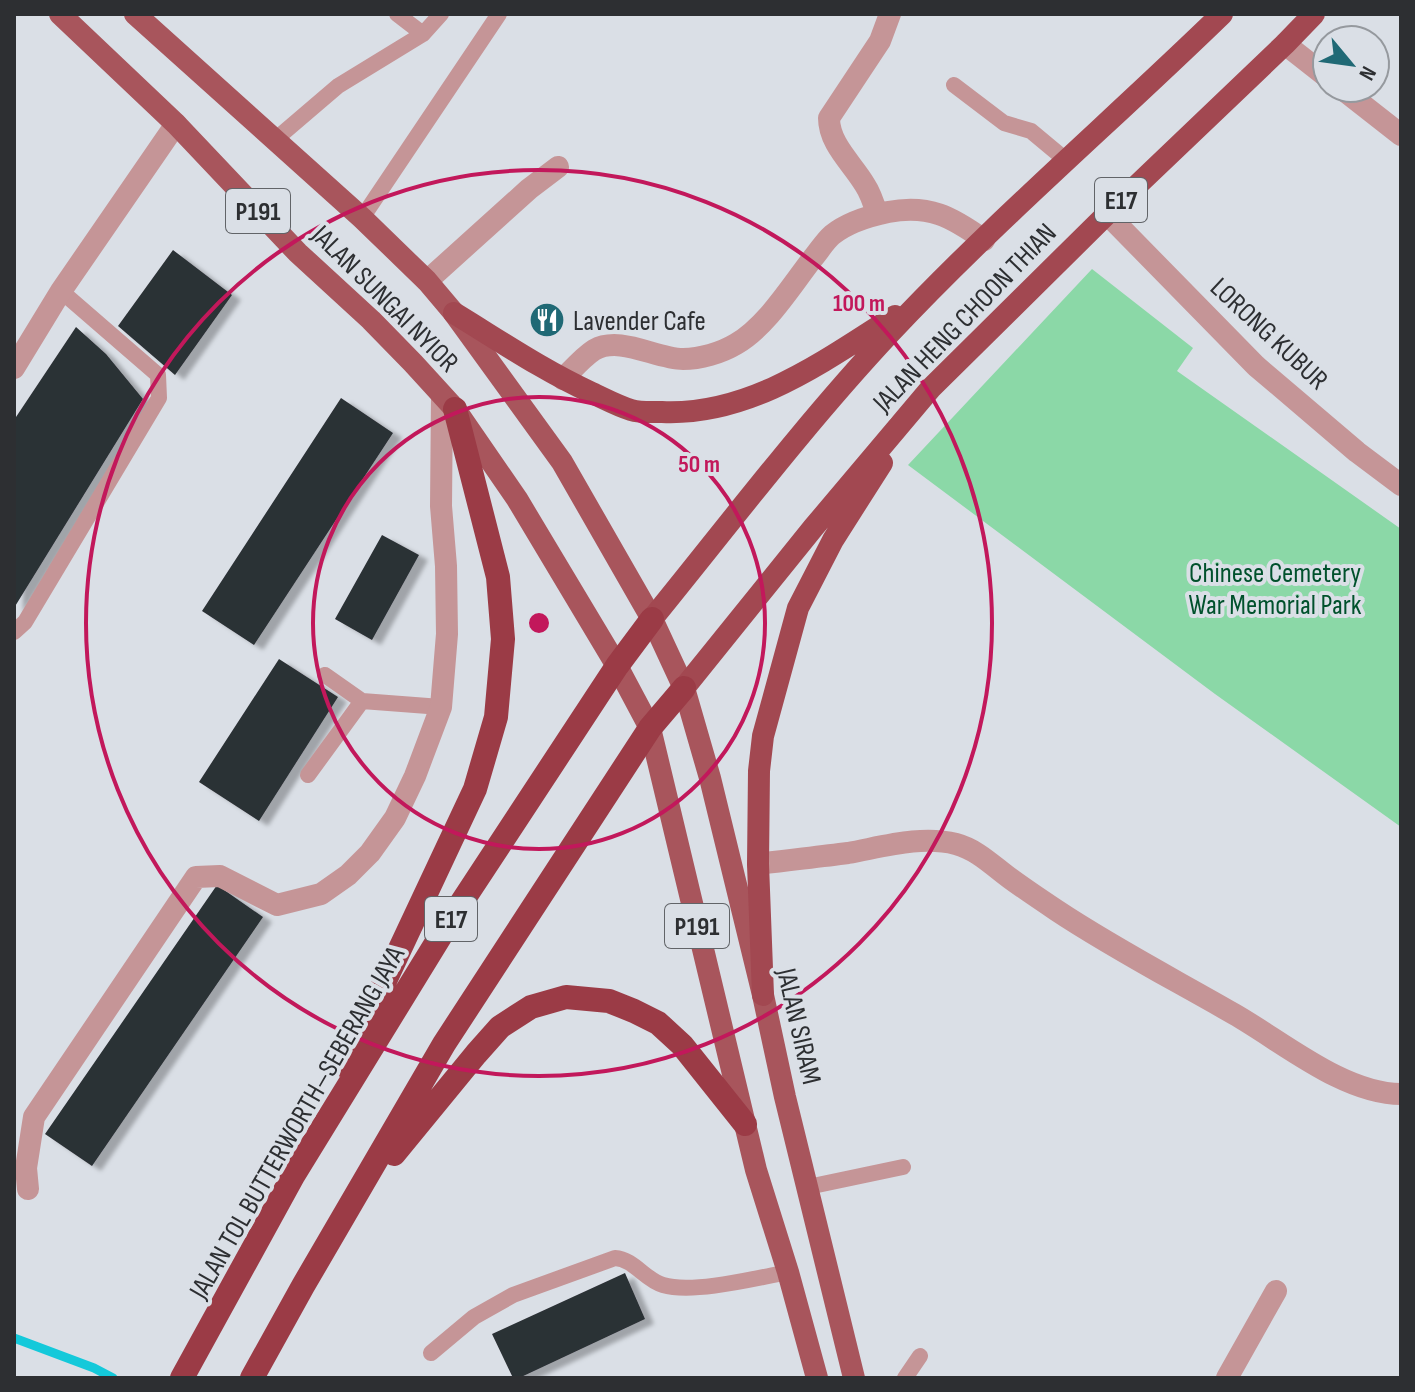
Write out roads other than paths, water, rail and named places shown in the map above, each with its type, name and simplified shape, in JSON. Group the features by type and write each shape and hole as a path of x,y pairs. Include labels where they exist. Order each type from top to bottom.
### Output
{"highway":[{"name":"JALAN HENG CHOON THIAN","path":"684,688 931,388 1314,14"},
{"name":"JALAN HENG CHOON THIAN","path":"652,619 819,413 890,334 1215,16"},
{"path":"454,313 563,379 633,411 678,413 705,411 751,399 820,364 929,294"},
{"path":"763,995 758,864 759,771 763,736 798,608 833,540 931,388"},
{"path":"293,1176 475,789 496,717 503,639 498,577 449,403"},
{"name":"JALAN TOL BUTTERWORTH–SEBERANG JAYA","path":"182,1378 293,1176 454,914 617,666 652,619"},
{"name":"E17","path":"252,1378 444,1044 650,728 684,688"},
{"path":"345,1214 500,1027 531,1007 566,997 609,1001 658,1023 682,1045 745,1124"}],"main road":[{"name":"JALAN SUNGAI NYIOR","path":"60,14 176,124 298,253 381,331 449,403 517,499 617,666"},
{"name":"JALAN SUNGAI NYIOR","path":"135,14 276,139 427,281 454,313 562,462 652,619"},
{"name":"P191","path":"652,619 684,688"},
{"name":"P191","path":"617,666 650,728 756,1170 817,1378"},
{"name":"JALAN SIRAM","path":"684,688 710,778 854,1378"}],"street":[{"path":"877,214 864,183 829,130 829,118 880,41 890,14"},
{"path":"1285,44 1311,64"},
{"path":"1361,104 1401,135"},
{"path":"14,368 61,291 176,124"},
{"path":"427,281 529,189 558,167"},
{"path":"563,379 593,350 608,345 682,359 708,356 736,344 764,321 831,235 852,222 877,214 921,209 959,222 984,240"},
{"name":"LORONG KUBUR","path":"1107,214 1256,366 1357,452 1401,485"},
{"path":"28,1189 26,1168 34,1117 196,877 220,876 277,905 321,894 348,875 370,853 395,818 441,707 447,634 441,506 449,403"},
{"path":"758,864 923,842 958,844 989,861 1078,925 1342,1080 1372,1091 1401,1094"},
{"path":"1227,1378 1276,1291"}],"lane":[{"path":"397,14 423,34"},
{"path":"276,139 338,86 423,34 441,14"},
{"path":"362,218 499,14"},
{"path":"954,85 1004,123 1031,131 1067,161"},
{"path":"14,632 25,622 159,398 158,375 61,291"},
{"path":"325,675 362,701 441,707"},
{"path":"308,775 362,701"},
{"path":"808,1187 903,1167"},
{"path":"431,1353 474,1317 513,1295 615,1258 629,1262 654,1282 677,1288 733,1283 788,1272"},
{"path":"905,1378 920,1356"}],"waterway":[{"path":"14,1338 113,1378"}],"place":[{"name":"Lavender Cafe","path":"547,320"}],"park label":[{"name":"Chinese Cemetery War Memorial Park","path":"1275,588"}]}
